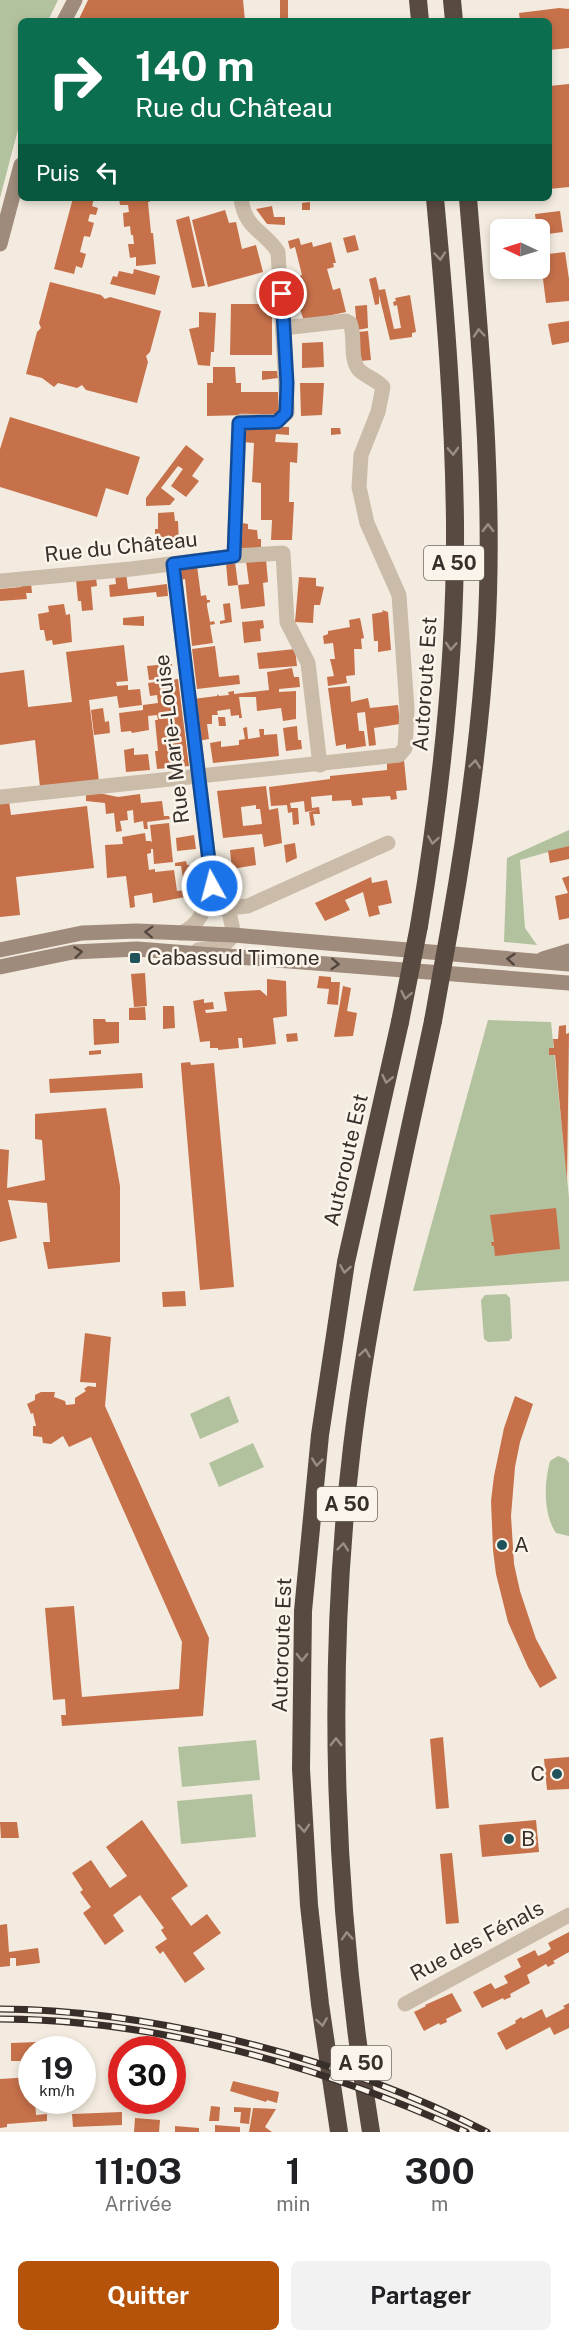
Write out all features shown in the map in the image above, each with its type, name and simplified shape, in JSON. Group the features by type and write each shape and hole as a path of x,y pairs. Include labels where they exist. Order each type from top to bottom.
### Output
{"highway":[{"path":"418,0 420,18"},
{"path":"452,0 454,18"},
{"name":"Autoroute Est","path":"339,2132 320,2004 309,1905 301,1769 303,1611 320,1435 346,1262 400,1022 419,927 435,827 453,617 455,526 451,394 435,201"},
{"name":"A 50","path":"370,2132 352,1995 336,1786 336,1630 352,1449 365,1354 381,1263 433,1021 466,834 479,725 487,636 488,528 484,398 468,201"}],"street":[{"path":"66,18 75,0"},
{"path":"0,244 18,176"},
{"path":"234,556 237,427 242,421 277,422 286,413 287,383 278,252 273,244 254,228 243,210 242,201"},
{"path":"0,797 320,765 399,755 405,748 407,709 399,595 367,523 359,487 361,455 378,412 383,387 378,381 363,373 356,363 350,323 346,321 284,328"},
{"name":"Rue du Château","path":"0,581 234,556 283,553 287,622 308,663 320,765"},
{"name":"Rue Marie-Louise","path":"173,564 212,886 204,910 192,928 181,933"},
{"path":"204,910 248,906 388,843"},
{"path":"212,886 228,907 234,936"},
{"path":"0,950 82,933 103,931 234,936 569,964"},
{"path":"180,952 222,947 234,936"},
{"path":"32,943 36,960"},
{"path":"0,967 73,952 136,949 569,983"},
{"path":"535,961 569,951"},
{"path":"537,980 569,975"},
{"name":"Rue des Fénals","path":"405,2004 569,1915"}],"green space":[{"path":"0,0 58,0 49,18 18,18 18,129 0,198"},
{"path":"569,830 569,846 520,860 525,928 537,945 504,942 507,858"},
{"path":"488,1020 551,1022 569,1197 569,1281 413,1291"},
{"path":"506,1294 510,1298 512,1338 509,1341 488,1342 484,1339 481,1300 485,1295"},
{"path":"229,1396 239,1422 200,1439 190,1414"},
{"path":"253,1443 264,1467 219,1487 209,1463"},
{"path":"558,1456 569,1463 569,1536 556,1533 547,1507 548,1469 550,1461"},
{"path":"256,1740 260,1780 182,1787 178,1747"},
{"path":"252,1794 256,1837 181,1844 177,1801"}],"building":[{"path":"88,0 243,0 245,18 79,18"},
{"path":"280,0 288,0 288,18 280,18"},
{"path":"569,9 569,48 552,50 552,18 520,18 519,13"},
{"path":"569,84 569,187 552,189 552,86"},
{"path":"72,201 93,201 92,206 98,208 96,215 90,214 88,221 94,223 90,237 84,236 80,252 86,254 82,268 76,266 74,274 54,269"},
{"path":"119,201 150,201 151,233 153,233 156,264 136,266 136,257 130,258 128,244 134,244 133,235 131,235 130,226 124,227 123,213 129,212 128,205 120,205"},
{"path":"310,202 310,210 302,210 302,203"},
{"path":"272,206 274,217 285,217 285,225 267,224 256,209"},
{"path":"225,210 229,223 236,222 242,249 256,245 263,272 208,287 192,220"},
{"path":"560,211 563,232 550,234 550,219 536,219 535,214"},
{"path":"189,216 205,286 192,288 176,220"},
{"path":"355,235 359,250 347,253 343,238"},
{"path":"299,238 301,245 312,242 313,247 331,242 336,263 333,263 334,267 327,269 333,290 340,288 346,312 304,321 290,279 302,275 295,247 290,249 288,241"},
{"path":"565,252 569,301 546,303 543,279 550,279 550,254"},
{"path":"134,269 160,276 155,295 110,284 113,276 117,277 119,271 133,274"},
{"path":"376,277 379,290 385,289 394,329 401,328 397,305 394,306 393,302 396,301 395,298 410,295 416,332 412,333 412,337 390,340 379,295 379,304 375,305 369,279"},
{"path":"50,282 101,295 105,299 110,297 161,311 150,352 146,356 148,362 137,403 86,390 82,385 77,388 58,383 54,387 42,378 26,374 37,332 41,328 39,323"},
{"path":"259,291 272,291 272,355 230,355 231,304 259,304"},
{"path":"367,305 368,328 357,330 355,306"},
{"path":"199,312 216,313 214,352 211,352 210,366 198,365 189,329 199,327"},
{"path":"569,321 569,342 552,345 548,324"},
{"path":"368,331 371,360 360,361 358,332"},
{"path":"323,342 324,367 302,368 302,343"},
{"path":"213,367 235,367 236,383 241,383 241,392 278,392 279,414 207,416 207,383 213,383"},
{"path":"262,371 277,371 278,378 262,380"},
{"path":"300,383 324,383 322,415 301,416"},
{"path":"10,417 140,457 128,495 106,488 97,517 0,487 0,449"},
{"path":"244,426 289,427 289,435 276,434 275,442 298,443 297,463 290,462 289,502 294,502 292,540 271,540 272,520 261,520 261,483 252,482 254,443 243,442"},
{"path":"331,428 340,428 341,434 331,435"},
{"path":"186,445 204,459 192,476 199,481 186,497 171,486 183,469 178,466 161,488 175,499 170,505 146,506 146,498"},
{"path":"174,512 175,521 178,521 179,543 155,543 158,513"},
{"path":"242,523 248,524 248,529 257,530 258,539 261,539 261,550 242,551"},
{"path":"266,559 268,582 263,583 265,606 241,609 238,585 249,584 246,561"},
{"path":"235,562 238,585 228,586 226,563"},
{"path":"197,566 201,596 206,595 207,600 210,600 207,606 210,622 214,621 215,624 210,625 213,643 192,646 185,579 181,580 180,568"},
{"path":"126,573 128,589 167,584 168,596 157,597 156,592 110,597 109,585 116,584 115,575"},
{"path":"299,577 316,578 316,586 324,587 320,605 314,605 313,623 295,622"},
{"path":"96,578 97,586 91,587 93,610 82,611 81,601 78,601 76,580"},
{"path":"31,583 32,593 26,593 27,599 0,601 0,589 21,587 21,584"},
{"path":"230,603 232,622 220,624 220,621 225,620 223,604"},
{"path":"64,604 66,615 70,614 72,642 53,645 52,640 46,641 44,630 40,630 38,614 49,612 48,606"},
{"path":"382,610 388,612 391,650 378,652 378,641 374,641 372,614 383,612"},
{"path":"144,616 144,626 123,625 123,618"},
{"path":"360,618 364,638 361,639 362,649 354,649 355,675 346,676 347,683 328,686 327,677 334,676 330,659 335,659 333,643 324,644 323,636 328,634 328,631 350,627 349,620"},
{"path":"263,620 264,628 260,629 261,641 244,643 242,622"},
{"path":"124,645 128,681 116,682 117,686 128,685 128,690 140,689 142,705 119,708 117,696 89,700 99,781 40,787 35,740 0,745 0,673 24,670 28,707 72,702 66,652"},
{"path":"215,646 219,677 239,675 240,684 197,689 192,649"},
{"path":"295,649 297,666 259,669 257,653"},
{"path":"172,664 170,678 149,680 147,666"},
{"path":"292,668 294,677 299,677 300,687 279,689 279,692 296,691 296,719 283,721 281,708 257,711 256,697 239,697 242,718 239,718 239,715 231,716 230,709 217,711 218,715 212,715 212,724 207,724 209,739 198,741 193,699 218,694 219,696 229,695 228,692 234,691 234,694 269,690 267,672"},
{"path":"178,679 189,766 157,769 155,720 158,720 157,715 148,716 149,730 132,733 131,731 121,732 119,713 143,710 143,705 158,703 157,695 150,696 148,683"},
{"path":"350,686 351,702 368,698 370,708 398,705 400,724 374,728 376,745 369,746 365,712 357,713 359,731 364,731 366,746 346,749 346,744 336,746 328,688"},
{"path":"103,708 105,722 109,721 110,733 94,735 91,710"},
{"path":"218,717 225,717 226,726 219,726"},
{"path":"297,726 298,740 301,740 302,749 286,751 283,728"},
{"path":"247,727 248,739 260,737 259,729 264,729 264,735 277,734 279,756 213,763 210,743 221,741 221,747 239,745 239,740 245,739 243,728"},
{"path":"134,748 134,755 148,754 150,770 126,772 124,750"},
{"path":"404,760 407,790 396,791 397,799 391,800 390,796 362,798 363,805 352,806 351,800 332,801 332,795 311,797 312,808 319,807 320,814 313,814 315,825 311,826 309,812 317,810 305,812 304,801 290,803 291,808 298,808 299,824 293,825 292,812 288,813 287,805 271,806 269,787 330,779 330,776 387,770 387,763"},
{"path":"266,786 269,810 278,808 282,843 264,847 262,834 223,838 217,791","holes":["256,805 256,809 260,809 262,824 243,826 241,807"]},
{"path":"94,792 118,797 140,794 141,803 162,801 164,816 169,816 170,819 147,822 148,829 144,829 143,821 134,823 133,810 127,811 128,820 120,821 122,831 116,832 114,813 106,814 105,803 86,801 86,793"},
{"path":"9,801 11,815 87,806 94,868 16,877 20,915 0,917 0,802"},
{"path":"169,823 173,862 154,864 153,849 151,849 151,853 147,854 149,870 155,869 155,872 174,870 177,891 185,890 185,897 153,903 152,893 134,896 135,907 130,908 126,876 107,878 105,845 123,844 122,837 145,833 146,841 152,843 150,825"},
{"path":"194,835 196,849 177,851 176,838"},
{"path":"295,843 297,858 286,863 284,845"},
{"path":"569,846 569,859 550,863 548,851"},
{"path":"254,847 256,865 232,869 230,850"},
{"path":"186,861 187,865 197,864 199,888 185,890 181,866 175,866 175,863"},
{"path":"569,876 569,918 559,920 555,896 568,893 562,878"},
{"path":"371,877 372,883 387,880 392,903 378,906 380,914 369,917 363,892 345,900 350,910 325,921 315,903"},
{"path":"145,973 147,1006 134,1007 131,974"},
{"path":"319,976 331,977 331,982 340,982 338,1005 327,1004 329,989 317,988"},
{"path":"267,979 286,981 287,1016 273,1018 276,1044 243,1048 242,1038 238,1038 239,1048 218,1050 218,1048 210,1048 210,1041 200,1042 193,1001 204,999 204,1003 213,1002 214,1009 205,1010 206,1013 227,1011 224,992 260,990 267,996"},
{"path":"343,986 351,988 347,1011 357,1013 353,1036 334,1037"},
{"path":"163,1006 174,1006 175,1028 163,1029"},
{"path":"145,1007 146,1020 129,1020 129,1008"},
{"path":"93,1019 119,1022 119,1043 94,1045"},
{"path":"566,1025 566,1034 569,1033 567,1181 555,1055 549,1055 549,1048 554,1048 553,1039 558,1039 559,1026"},
{"path":"297,1033 298,1041 287,1042 286,1034"},
{"path":"101,1050 101,1054 89,1055 89,1051"},
{"path":"190,1062 191,1065 214,1063 234,1287 200,1290 181,1066 181,1063"},
{"path":"142,1073 143,1088 50,1093 49,1079"},
{"path":"106,1108 120,1186 120,1262 48,1269 43,1242 50,1242 47,1203 8,1200 17,1238 0,1242 0,1149 9,1150 7,1188 45,1180 42,1140 35,1139 35,1114"},
{"path":"556,1208 560,1249 495,1256 491,1242 494,1242 490,1215"},
{"path":"185,1291 186,1306 163,1307 162,1292"},
{"path":"85,1333 111,1337 105,1406 209,1638 203,1716 62,1726 61,1715 66,1715 65,1699 53,1700 45,1608 74,1606 82,1697 179,1689 182,1642 91,1437 69,1447 63,1436 51,1444 43,1443 42,1437 33,1436 33,1426 36,1426 33,1413 31,1414 27,1404 35,1400 35,1395 41,1392 55,1392 54,1397 65,1401 66,1405 75,1404 75,1398 86,1391 84,1389 88,1386 96,1387 96,1383 80,1382"},
{"name":"A","path":"515,1396 533,1404 520,1442 515,1467 511,1516 514,1564 520,1591 536,1639 557,1678 540,1688 508,1622 496,1574 493,1550 491,1501 494,1476 504,1428"},
{"path":"443,1737 449,1808 436,1809 430,1739"},
{"name":"C","path":"569,1757 569,1789 547,1790 544,1759"},
{"path":"142,1820 188,1886 171,1898 191,1926 207,1914 221,1933 193,1953 205,1969 185,1983 163,1951 160,1954 155,1947 167,1939 161,1930 164,1928 140,1895 113,1915 124,1931 105,1945 83,1913 91,1907 80,1892 83,1890 72,1873 91,1860 110,1888 127,1876 106,1847"},
{"name":"B","path":"536,1820 539,1852 482,1857 479,1825"},
{"path":"0,1822 17,1822 19,1838 1,1838"},
{"path":"452,1853 459,1923 446,1924 440,1854"},
{"path":"7,1924 9,1952 38,1948 40,1963 16,1966 16,1958 10,1958 10,1966 0,1967 0,1925"},
{"path":"569,1932 569,1952 553,1961 555,1963 548,1967 546,1964 527,1975 530,1983 510,1994 511,1997 504,2000 503,1998 482,2008 473,1992 491,1983 495,1989 508,1983 504,1976 521,1967 517,1959 535,1950 538,1956 545,1953 551,1949 548,1943"},
{"path":"452,1993 462,2011 446,2019 447,2022 440,2025 439,2023 424,2031 414,2012"},
{"path":"569,2003 569,2028 554,2035 550,2027 506,2050 497,2033 516,2023 515,2021 521,2017 523,2019 542,2009 546,2018 565,2008 563,2006"},
{"path":"11,2043 18,2043 18,2061 11,2061"},
{"path":"18,2078 18,2114 47,2114 47,2121 7,2124 7,2127 0,2128 0,2079"},
{"path":"233,2081 279,2092 277,2103 230,2091"},
{"path":"211,2106 220,2107 219,2121 209,2121"},
{"path":"234,2107 251,2108 249,2124 240,2123 241,2112 234,2112"},
{"path":"253,2108 276,2109 265,2127 272,2132 249,2132"},
{"path":"72,2114 122,2114 122,2125 73,2127"},
{"path":"135,2118 160,2120 159,2132 134,2132"},
{"path":"215,2125 240,2127 240,2132 215,2132"},
{"path":"175,2126 199,2128 199,2132 175,2132"}],"railway":[{"path":"0,2009 60,2012 123,2019 186,2029 250,2044 374,2083 432,2106 487,2132"},
{"path":"0,2019 59,2021 119,2028 239,2051 356,2087 466,2132"}],"place":[{"name":"Cabassud Timone","path":"135,958"},
{"name":"A","path":"502,1545"},
{"name":"C","path":"557,1774"},
{"name":"B","path":"509,1839"}],"route":[{"path":"212,886 173,564 234,556 237,427 242,421 277,422 286,413 287,383 282,294"}]}
